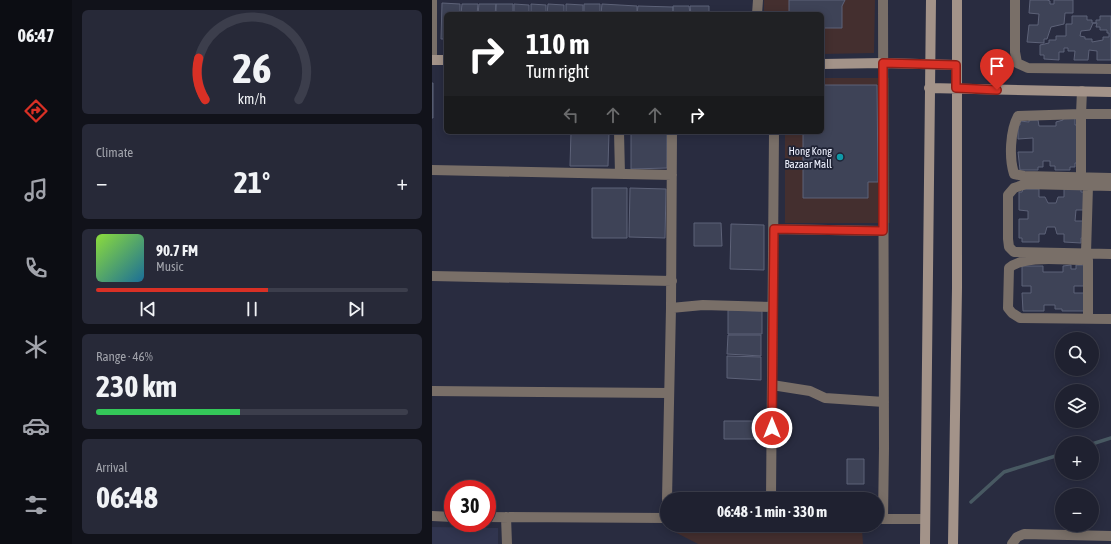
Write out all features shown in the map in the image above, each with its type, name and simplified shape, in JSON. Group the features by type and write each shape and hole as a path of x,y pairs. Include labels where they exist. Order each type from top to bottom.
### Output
{"main road":[{"path":"925,544 931,0"},
{"path":"954,544 957,0"},
{"path":"432,60 444,60"},
{"path":"824,64 883,63 956,65"},
{"path":"929,88 1111,92"}],"street":[{"path":"432,0 432,60"},
{"path":"757,12 758,0"},
{"path":"881,492 884,402 883,0"},
{"path":"1015,0 1015,52 1018,63 1028,68 1111,69"},
{"path":"1082,91 1081,114 1085,182 1088,318"},
{"path":"1111,114 1018,116 1014,124 1011,164 1014,174 1111,186"},
{"path":"620,134 620,174"},
{"path":"667,492 672,308 672,134"},
{"path":"771,492 774,134"},
{"path":"432,170 672,175"},
{"path":"1111,178 1085,182 1026,184 1014,188 1008,195 1008,239 1009,247 1014,252 1111,260"},
{"path":"774,229 883,231"},
{"path":"1111,254 1087,257 1029,260 1014,264 1008,268 1008,308 1012,313 1020,318 1111,319"},
{"path":"432,276 672,281"},
{"path":"672,308 703,305 773,306"},
{"path":"772,385 810,391 825,398 884,402"},
{"path":"432,391 669,393"},
{"path":"432,516 444,517"},
{"path":"496,517 660,518"},
{"path":"506,517 507,544"},
{"path":"884,519 925,519"},
{"path":"1012,544 1017,537 1024,534 1111,536"}],"shaded area":[{"path":"764,0 875,0 874,53 824,54 824,12 764,12"},
{"path":"824,78 889,78 890,223 785,223 785,134 824,134"},
{"path":"432,527 444,527 444,532 496,532 496,528 498,528 498,544 432,544"},
{"path":"675,532 862,532 863,544 698,544"}],"building":[{"path":"789,0 845,0 842,6 842,28 824,28 824,12 789,12"},
{"path":"1030,0 1047,0 1050,1 1050,4 1054,4 1054,0 1073,0 1073,13 1065,13 1064,24 1051,27 1047,39 1044,39 1044,43 1027,42 1029,25 1038,25 1039,14 1029,13"},
{"path":"442,3 460,4 460,12 444,12 444,39 441,39"},
{"path":"462,4 478,4 477,12 461,12"},
{"path":"479,4 496,4 495,12 478,12"},
{"path":"496,4 513,4 513,12 496,12"},
{"path":"514,4 529,5 529,12 514,12"},
{"path":"531,4 546,5 546,12 531,12"},
{"path":"548,4 564,5 564,12 547,12"},
{"path":"566,4 583,5 583,12 566,12"},
{"path":"584,4 600,4 600,12 584,12"},
{"path":"602,4 637,6 637,12 601,12"},
{"path":"638,6 673,7 673,12 637,12"},
{"path":"673,6 689,6 690,12 673,12"},
{"path":"690,6 709,6 709,12 691,12"},
{"path":"1072,16 1087,16 1087,20 1092,20 1093,23 1090,30 1081,31 1080,36 1085,37 1085,39 1092,39 1092,42 1103,40 1103,37 1109,37 1109,33 1107,33 1107,30 1100,30 1100,27 1096,27 1096,20 1100,20 1100,16 1111,16 1111,60 1097,60 1097,51 1089,50 1088,60 1074,60 1075,51 1068,51 1068,48 1064,48 1064,52 1059,52 1059,60 1044,59 1044,55 1040,55 1040,45 1049,43 1049,40 1056,40 1056,36 1066,36 1066,24 1072,24"},
{"path":"433,83 433,118 432,118"},
{"name":"Hong Kong Bazaar Mall","path":"824,85 877,85 878,182 868,182 868,198 803,198 803,134 824,134"},
{"path":"1063,118 1075,118 1075,125 1077,125 1078,163 1075,163 1075,167 1070,167 1070,170 1055,170 1055,166 1050,166 1050,161 1043,161 1043,167 1038,167 1038,170 1020,170 1018,152 1033,152 1033,138 1018,139 1018,125 1020,125 1020,121 1029,122 1029,120 1038,120 1039,126 1056,126 1056,122 1063,120"},
{"path":"571,134 609,134 608,166 570,166"},
{"path":"631,134 667,134 667,168 631,169"},
{"path":"592,188 627,188 627,238 592,238"},
{"path":"630,188 666,189 665,238 629,237"},
{"path":"1023,189 1039,189 1039,197 1045,197 1048,203 1056,203 1058,197 1064,197 1064,189 1081,189 1081,192 1084,192 1084,210 1076,210 1075,221 1084,221 1084,238 1081,238 1081,243 1064,242 1064,234 1057,234 1055,227 1047,227 1045,234 1039,234 1039,242 1022,242 1022,238 1019,238 1019,219 1028,219 1028,211 1019,210 1019,192 1022,192"},
{"path":"694,223 721,223 722,246 694,246"},
{"path":"731,224 764,225 764,270 730,269"},
{"path":"1071,265 1071,269 1076,269 1076,265 1085,265 1085,286 1074,286 1074,293 1085,293 1085,311 1062,311 1062,309 1055,309 1055,305 1044,305 1044,311 1023,311 1022,293 1031,293 1031,286 1022,286 1022,266 1043,266 1043,272 1063,272 1063,266"},
{"path":"728,310 762,311 762,334 728,334"},
{"path":"728,335 761,335 761,356 727,354"},
{"path":"727,356 761,357 761,380 727,378"},
{"path":"724,421 755,421 755,439 724,439"},
{"path":"847,459 864,459 864,484 847,484"}],"waterway":[{"path":"1099,442 1111,438"},
{"path":"971,502 1004,472 1055,456"}],"place":[{"name":"Hong Kong Bazaar Mall","path":"840,157"}],"route":[{"path":"772,428 774,229 883,231 883,63 956,65 956,88 997,90"}]}
